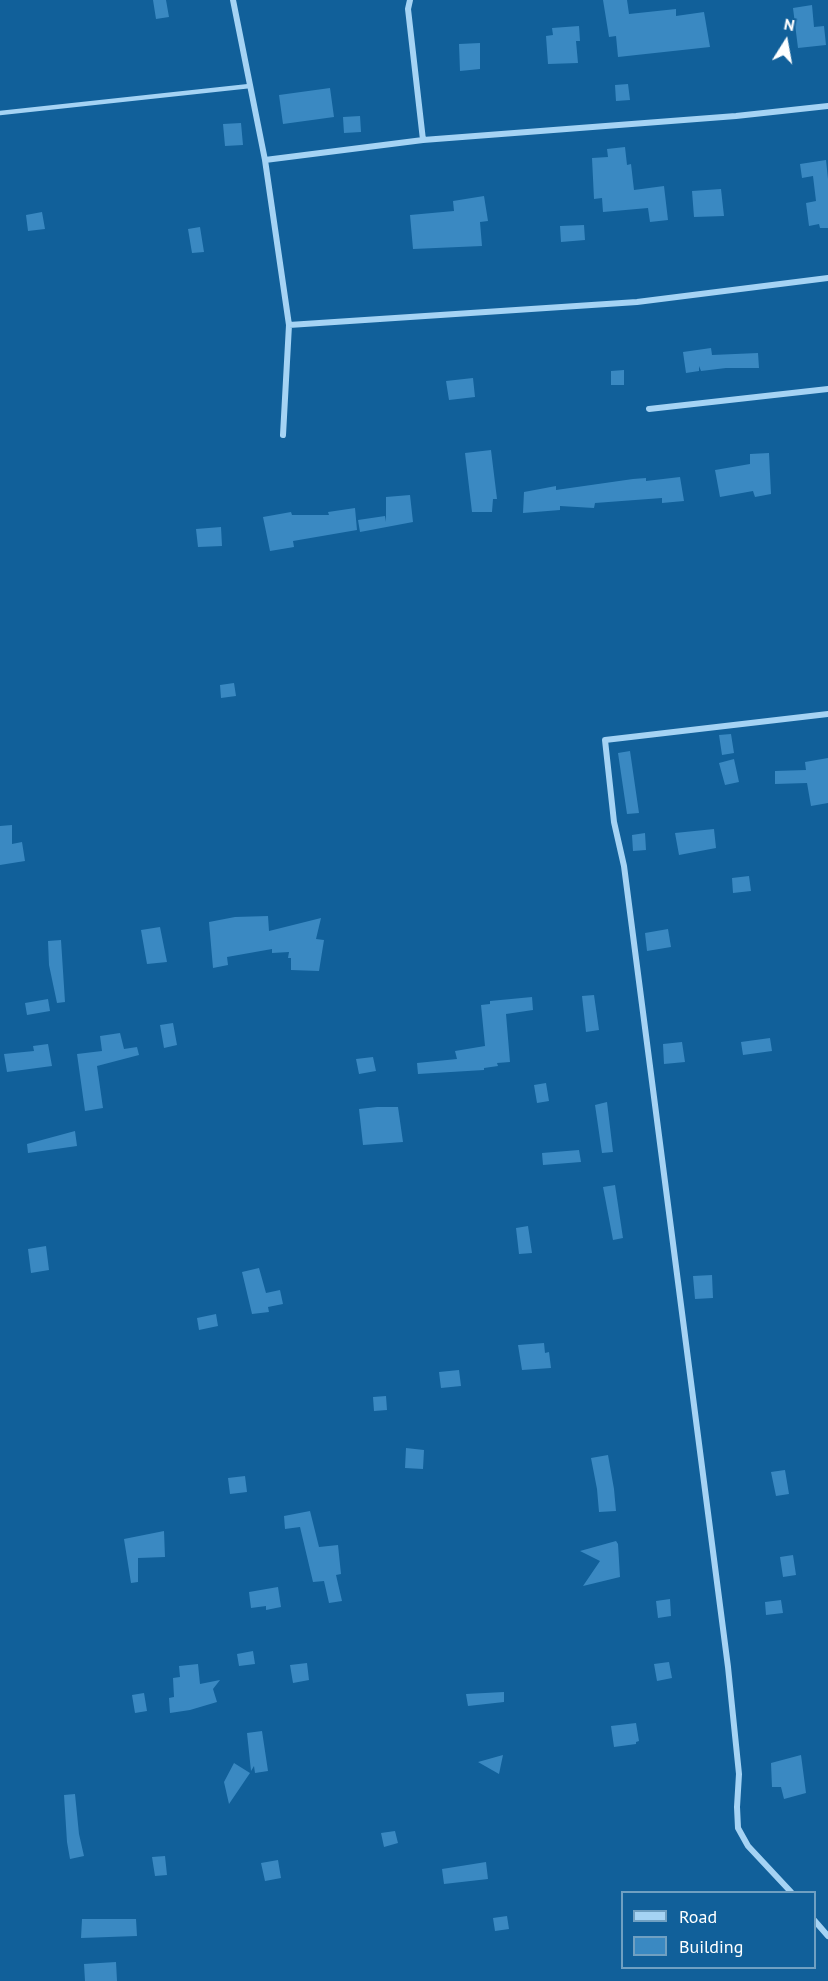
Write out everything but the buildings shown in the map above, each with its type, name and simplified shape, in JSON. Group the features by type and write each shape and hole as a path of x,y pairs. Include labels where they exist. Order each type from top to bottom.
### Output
{"street":[{"path":"233,0 265,160 289,325 283,435"},
{"path":"410,0 408,9 423,140"},
{"path":"265,160 423,140 736,116 828,106"},
{"path":"289,325 637,302 828,278"},
{"path":"649,409 828,389"},
{"path":"789,1891 748,1846 738,1828 739,1774 728,1667 624,866 614,822 605,740 828,714"},
{"path":"816,1922 828,1936"}],"lane":[{"path":"0,113 250,86"}]}
